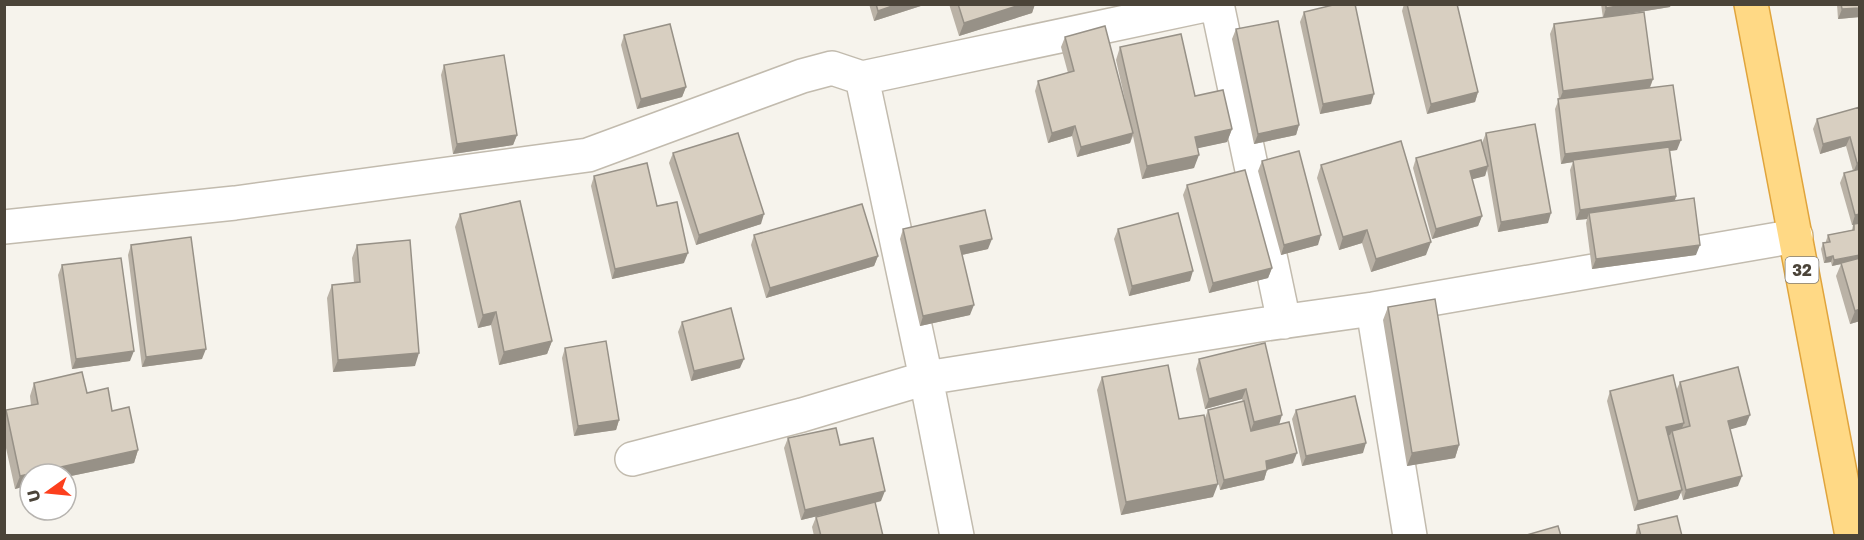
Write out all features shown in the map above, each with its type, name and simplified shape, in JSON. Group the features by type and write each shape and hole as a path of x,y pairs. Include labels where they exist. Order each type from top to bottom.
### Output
{"highway":[{"name":"32","path":"1751,4 1852,536"}],"street":[{"path":"4,227 235,203 588,155 802,76 832,68 862,78 1210,4"},
{"path":"1217,4 1284,322"},
{"path":"862,78 957,536"},
{"path":"632,459 802,415 926,378 1373,309 1796,236"},
{"path":"1373,309 1410,536"}],"building":[{"path":"876,4 898,4 878,11"},
{"path":"958,4 1023,4 964,23"},
{"path":"1337,4 1355,4 1374,94 1323,104 1304,12"},
{"path":"1407,4 1457,4 1478,92 1431,104"},
{"path":"1606,4 1629,4 1606,8"},
{"path":"1841,4 1860,4 1860,8 1842,9"},
{"path":"1644,12 1653,79 1563,91 1554,24"},
{"path":"1278,21 1299,125 1258,134 1236,29"},
{"path":"670,24 686,87 641,99 624,35"},
{"path":"1105,26 1133,133 1081,147 1075,126 1052,133 1038,81 1074,71 1065,37"},
{"path":"1181,34 1195,96 1223,90 1232,129 1195,137 1199,155 1147,166 1120,47"},
{"path":"504,55 517,135 457,144 444,65"},
{"path":"1673,85 1681,140 1565,154 1558,99"},
{"path":"1860,107 1860,163 1857,163 1850,137 1823,144 1817,119"},
{"path":"1535,124 1551,213 1501,222 1486,133"},
{"path":"738,133 764,214 699,235 673,153"},
{"path":"1481,140 1488,166 1470,171 1482,216 1436,229 1416,158"},
{"path":"1401,141 1431,242 1376,259 1367,230 1343,237 1321,165"},
{"path":"1669,147 1676,196 1580,210 1573,160"},
{"path":"1299,151 1321,235 1284,245 1262,161"},
{"path":"647,163 657,206 677,202 688,253 615,269 594,176"},
{"path":"1860,169 1860,214 1855,215 1844,173"},
{"path":"1245,170 1272,268 1213,283 1187,185"},
{"path":"1694,198 1700,245 1596,259 1589,213"},
{"path":"520,201 552,341 504,352 496,312 483,315 460,214"},
{"path":"862,204 878,256 770,288 754,235"},
{"path":"985,210 992,239 960,246 974,305 923,316 903,229"},
{"path":"1178,213 1193,271 1132,286 1118,229"},
{"path":"1860,223 1860,255 1834,260 1833,256 1826,258 1823,243 1830,242 1828,235 1854,230 1854,224"},
{"path":"191,237 206,349 146,357 131,245"},
{"path":"410,240 419,353 338,360 332,285 360,282 357,245"},
{"path":"121,258 134,351 76,359 62,265"},
{"path":"1860,258 1860,309 1855,311 1841,263"},
{"path":"1435,299 1459,445 1412,453 1388,307"},
{"path":"731,308 744,359 694,371 682,322"},
{"path":"606,341 619,420 578,426 565,348"},
{"path":"1265,343 1282,415 1254,422 1246,389 1209,399 1199,359"},
{"path":"1168,365 1179,419 1204,415 1218,484 1126,502 1102,377"},
{"path":"1738,367 1750,415 1728,421 1742,476 1686,490 1672,431 1690,426 1680,382"},
{"path":"82,372 87,393 108,388 112,411 129,407 138,450 78,463 18,462 18,467 6,410 38,404 34,383"},
{"path":"1673,375 1684,423 1666,427 1682,490 1638,501 1610,391"},
{"path":"1355,396 1366,443 1306,456 1296,410"},
{"path":"1244,401 1251,431 1289,422 1297,453 1266,461 1267,470 1224,480 1208,410"},
{"path":"836,428 840,445 873,438 885,491 805,510 788,438"},
{"path":"875,502 883,536 821,536 816,517"},
{"path":"1677,516 1682,536 1641,536 1638,525"},
{"path":"1558,526 1561,536 1523,536"}]}
